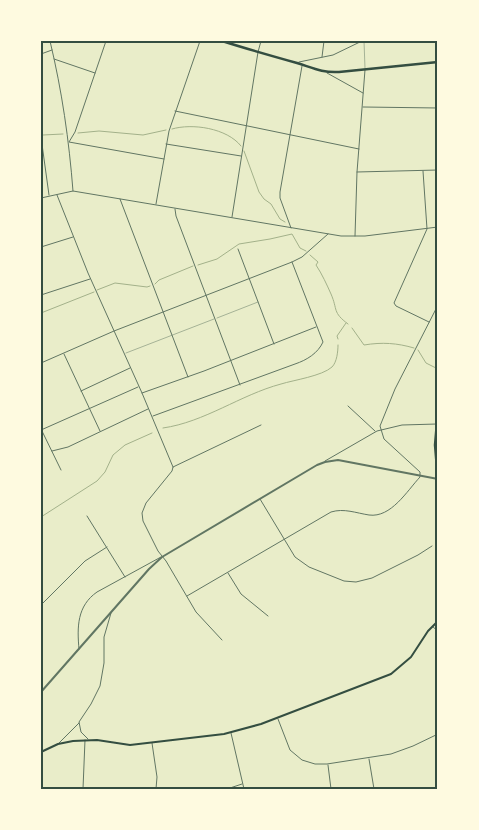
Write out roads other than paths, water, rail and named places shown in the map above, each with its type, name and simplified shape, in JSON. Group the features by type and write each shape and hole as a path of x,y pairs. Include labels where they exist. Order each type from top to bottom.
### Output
{"main road":[{"path":"222,41 314,70 326,72 438,62"},
{"path":"438,410 435,445 438,480"},
{"path":"41,752 58,744 85,740 123,744 231,732 277,718 391,674 411,657 432,626 438,621"}],"street":[{"path":"50,41 63,99 73,191"},
{"path":"69,142 75,132 106,41"},
{"path":"156,205 166,144 175,111 200,41"},
{"path":"232,218 261,41"},
{"path":"322,58 324,41"},
{"path":"296,63 339,53 363,41"},
{"path":"41,54 52,50"},
{"path":"54,59 96,73"},
{"path":"291,228 280,198 280,192 303,65"},
{"path":"355,236 357,172 366,69"},
{"path":"326,72 364,93"},
{"path":"363,107 438,108"},
{"path":"175,111 359,149"},
{"path":"41,137 50,196"},
{"path":"69,142 164,159"},
{"path":"166,144 241,156"},
{"path":"357,172 438,170"},
{"path":"424,171 427,229 394,301 396,306 430,322"},
{"path":"41,198 73,191 328,234 355,236 438,227"},
{"path":"56,194 173,467"},
{"path":"120,199 188,377"},
{"path":"175,208 176,216 240,385"},
{"path":"41,363 114,331 292,262 328,234"},
{"path":"41,247 73,237"},
{"path":"238,249 274,344"},
{"path":"152,416 296,364 312,355 322,343 292,262"},
{"path":"41,295 91,279"},
{"path":"420,476 420,472 384,439 380,430 381,422 395,389 438,305"},
{"path":"142,393 274,344 316,326"},
{"path":"64,353 100,431"},
{"path":"82,391 131,368"},
{"path":"61,470 41,430 139,386"},
{"path":"348,406 375,431"},
{"path":"52,451 68,448 149,409"},
{"path":"79,649 81,612 85,603 97,592 162,557 375,431 402,425 438,424"},
{"path":"222,640 199,616 162,557 145,525 142,513 146,503 173,467 261,425"},
{"path":"325,462 338,460 438,480"},
{"path":"187,596 323,516 336,511 352,511 374,515 383,513 393,506 420,476"},
{"path":"260,499 295,557 303,564 337,579 349,582 367,580 383,574 432,546"},
{"path":"87,516 125,577"},
{"path":"41,605 85,561 107,547"},
{"path":"41,692 149,569 162,557"},
{"path":"228,572 241,594 268,616"},
{"path":"58,744 79,722 100,686 104,663 104,637 111,612"},
{"path":"432,626 438,631"},
{"path":"277,718 288,746 294,754 310,764 328,764 399,752 438,734"},
{"path":"79,722 82,732 89,740"},
{"path":"231,732 244,789"},
{"path":"83,789 85,740"},
{"path":"152,742 157,777 156,789"},
{"path":"369,758 374,789"},
{"path":"328,764 331,789"},
{"path":"227,789 243,784"}],"lane":[{"path":"363,41 366,69"},
{"path":"124,353 258,302"}],"waterway":[{"path":"172,129 180,127 209,128 227,135 241,146"},
{"path":"78,133 99,131 143,135 166,130"},
{"path":"43,135 63,134"},
{"path":"244,151 259,192 271,204 280,219 285,222"},
{"path":"198,265 217,259 239,244 292,234 300,248 306,251"},
{"path":"310,255 318,262 316,265 331,294 337,313 348,324"},
{"path":"155,284 159,280 193,266"},
{"path":"97,290 115,283 150,286"},
{"path":"41,313 94,292"},
{"path":"338,339 337,336 346,323"},
{"path":"352,328 364,345 389,344 414,348"},
{"path":"163,428 193,420 266,389 327,370 335,362 338,345"},
{"path":"418,350 426,363 436,368"},
{"path":"41,517 97,481 105,472 113,455 125,445 152,433"}]}
